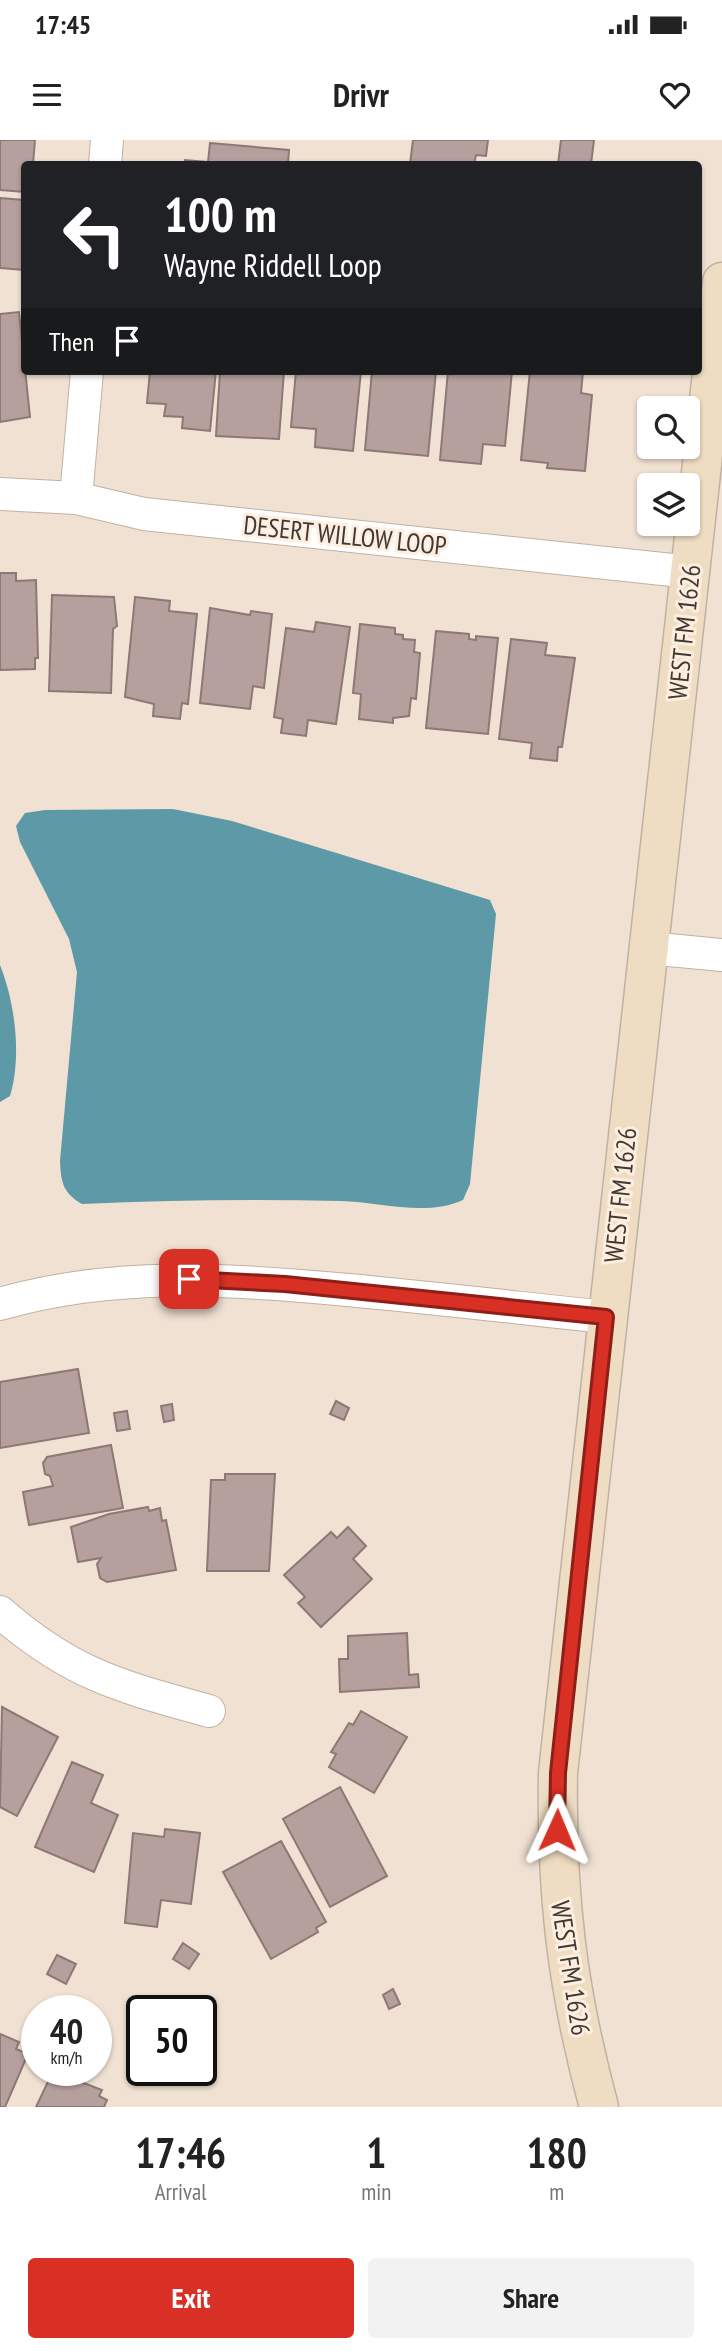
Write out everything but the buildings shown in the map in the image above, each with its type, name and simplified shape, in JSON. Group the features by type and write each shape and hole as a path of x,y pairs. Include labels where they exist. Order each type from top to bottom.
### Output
{"main road":[{"name":"WEST FM 1626","path":"599,2107 576,2013 564,1947 557,1830 558,1773 606,1317 722,282"}],"street":[{"path":"105,161 107,140"},
{"path":"76,498 87,375"},
{"name":"DESERT WILLOW LOOP","path":"0,494 76,498 144,514 691,572"},
{"path":"648,948 722,955"},
{"path":"0,1304 124,1280 189,1279 285,1284 606,1317"},
{"path":"0,1612 35,1643 70,1665 111,1683 209,1711"}],"water":[{"path":"173,809 232,821 490,900 496,914 470,1184 463,1200 449,1205 419,1208 308,1200 82,1204 67,1191 62,1181 60,1161 77,972 69,939 20,842 16,826 25,813 45,810"},
{"path":"0,965 13,1013 16,1064 10,1096 0,1102"}],"route":[{"path":"189,1279 396,1294 606,1317 558,1773 557,1830"}]}
